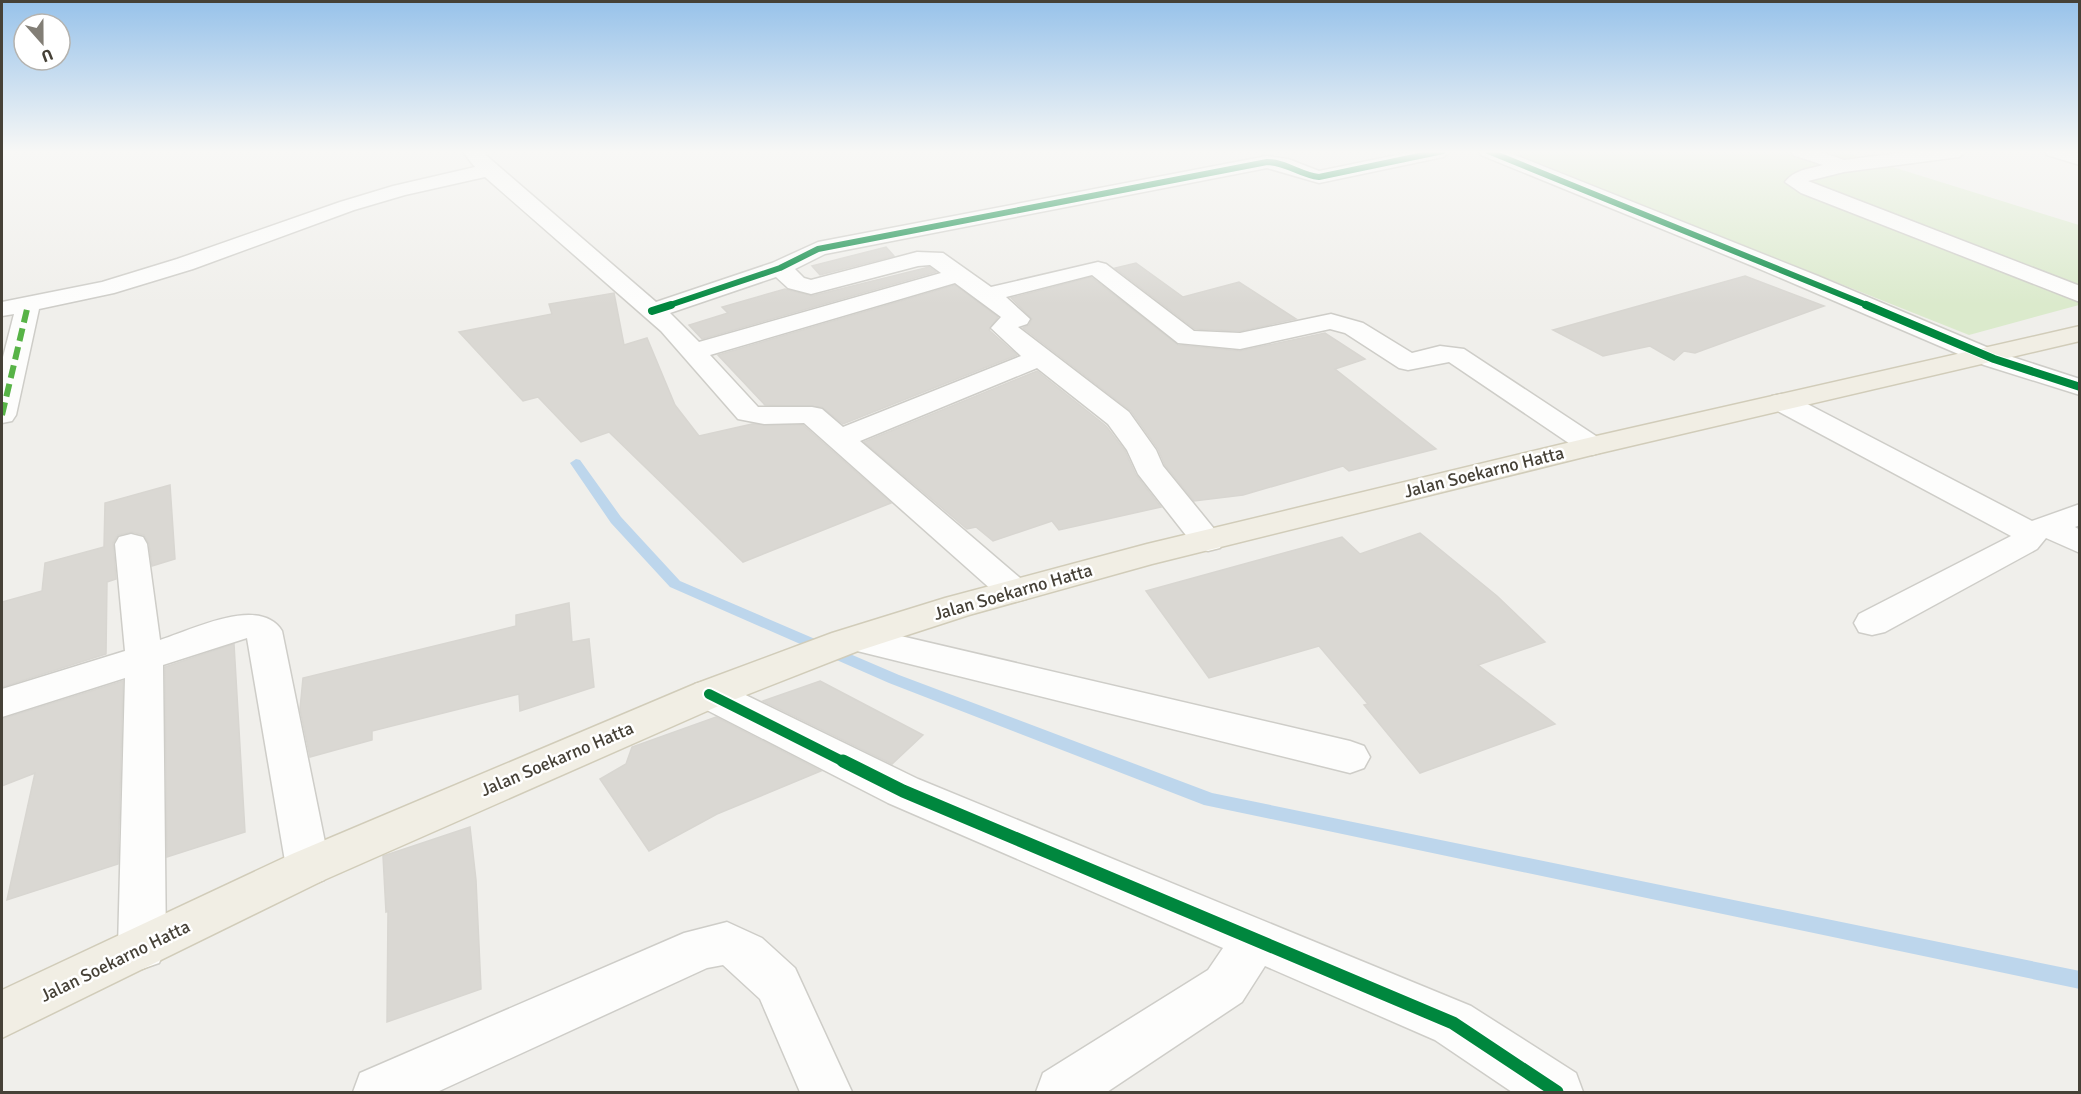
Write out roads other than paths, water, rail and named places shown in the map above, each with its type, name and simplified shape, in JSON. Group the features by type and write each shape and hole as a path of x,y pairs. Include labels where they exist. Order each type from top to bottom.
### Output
{"main road":[{"name":"Jalan Soekarno Hatta","path":"2,1015 308,867 709,694 792,660 851,640 1014,591 1208,541 1592,446 2079,333"}],"street":[{"path":"2,309 106,288 185,264 358,202"},
{"path":"528,202 670,326 748,413 763,418 812,415 1014,591"},
{"path":"652,310 780,268 818,249 1060,202"},
{"path":"1616,202 2040,376 2079,387"},
{"path":"1845,202 2079,295"},
{"path":"780,268 796,283 806,287 931,257 1018,319 1006,323 1004,328 1040,358 1071,378 1127,426 1146,456 1149,468 1208,541"},
{"path":"987,295 1093,268 1098,269 1175,328 1178,334 1187,338 1240,341 1320,321 1345,324 1408,362 1440,354 1455,355 1592,446"},
{"path":"693,352 959,275"},
{"path":"2,414 28,305"},
{"path":"839,439 1040,358"},
{"path":"1782,402 2040,530 2079,543"},
{"path":"1872,623 2025,542 2040,530 2079,514"},
{"path":"131,544 144,659 142,948"},
{"path":"2,703 248,625 264,630 308,867"},
{"path":"851,640 1350,757"},
{"path":"709,694 903,791 1453,1023 1557,1092"},
{"path":"1062,1092 1225,986 1256,940"},
{"path":"379,1092 701,948 727,943 745,953 778,984 826,1092"}],"waterway":[{"path":"576,463 616,520 675,584 894,679 1210,800 2080,980"}]}
